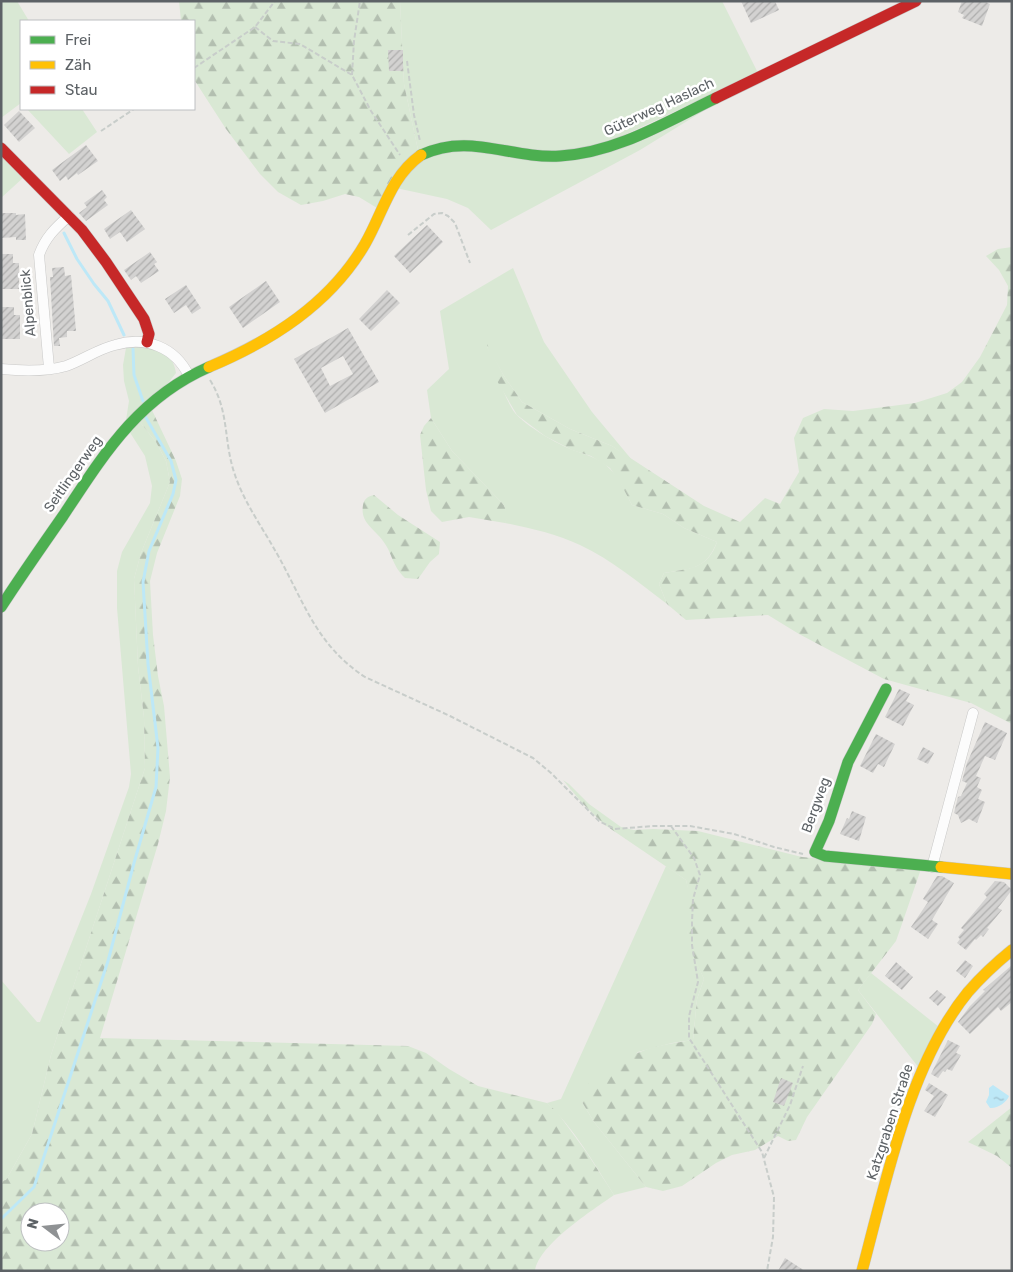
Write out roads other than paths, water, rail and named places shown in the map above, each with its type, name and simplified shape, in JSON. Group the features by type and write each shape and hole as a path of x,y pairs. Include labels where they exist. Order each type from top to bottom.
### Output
{"street":[{"name":"Güterweg Haslach","path":"189,376 254,346 301,317 318,302 354,261 368,240 397,176 406,166 424,153 449,145 464,145 534,156 576,155 596,152 618,145 916,1"},
{"path":"1,148 83,232 144,319 149,334 148,342"},
{"name":"Alpenblick","path":"49,368 39,255 43,244 69,216"},
{"path":"1,369 31,370 65,366 115,345 148,342 163,347 175,356 184,365 189,376"},
{"name":"Seitlingerweg","path":"1,607 90,475 128,424 158,397 189,376"},
{"name":"Bergweg","path":"886,689 848,762 829,821 815,852 825,856 1012,874"},
{"path":"932,867 972,713"},
{"name":"Katzgraben Straße","path":"862,1271 903,1123 927,1058 946,1023 966,994 988,970 1012,950"}],"water":[{"path":"993,1085 1009,1096 1001,1105 990,1108 986,1102 989,1088"}],"waterway":[{"path":"64,233 77,259 108,301 124,335"},
{"path":"133,349 134,375 143,401"},
{"path":"1,1219 34,1187 108,961 156,787 158,748 148,664 143,582 149,551 173,494 176,480 171,461 145,416"}]}
